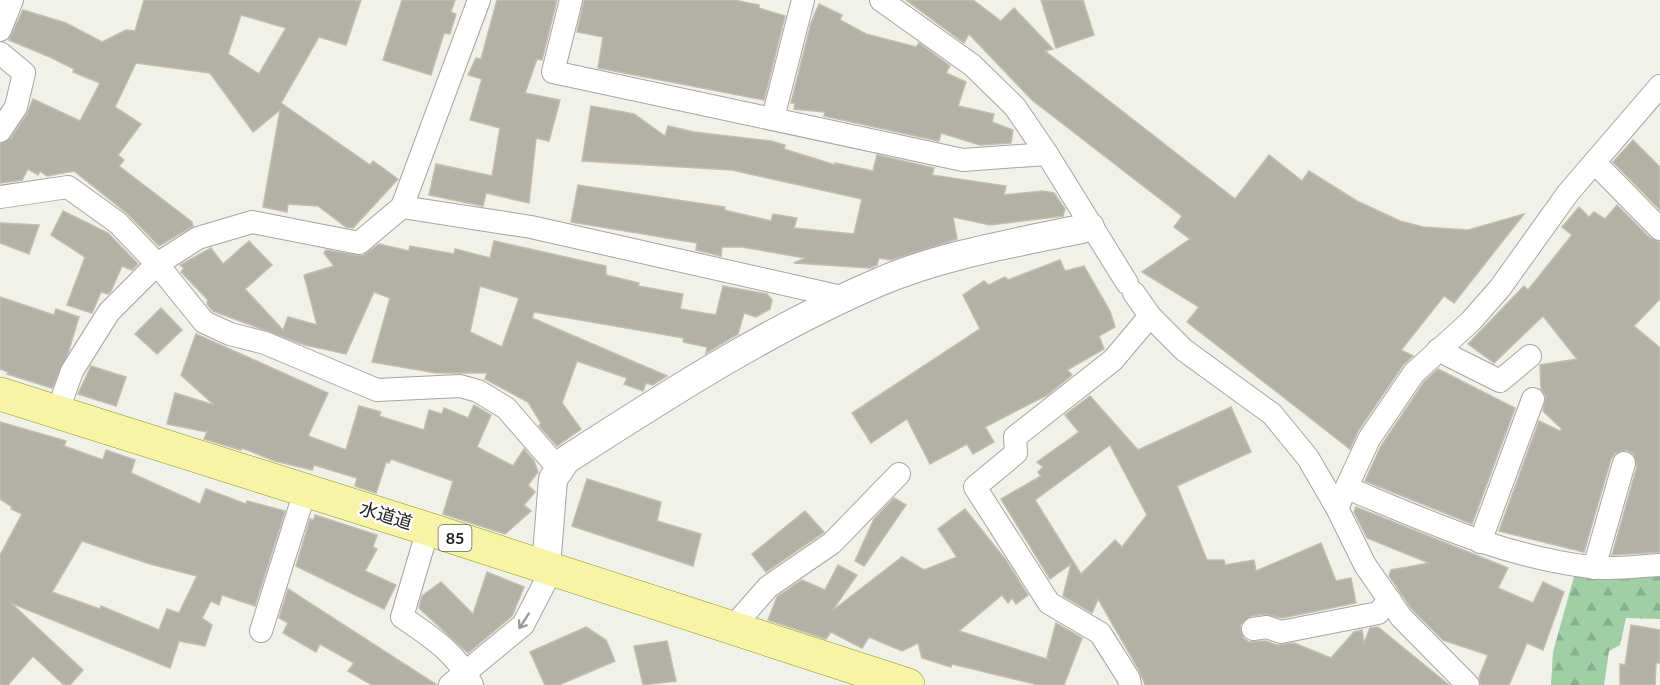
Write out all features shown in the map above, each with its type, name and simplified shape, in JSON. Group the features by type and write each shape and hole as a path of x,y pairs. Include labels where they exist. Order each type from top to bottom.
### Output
{"main road":[{"name":"水道道","path":"0,394 428,529 908,685"}],"street":[{"path":"0,30 12,0"},
{"path":"57,413 72,371 109,312 157,264 198,238 252,222 359,243 402,207 478,0"},
{"path":"572,0 553,72 963,160 1047,154"},
{"path":"773,118 803,0"},
{"path":"881,0 972,65 1015,107 1047,154 1090,227 1150,316 1184,350 1272,414 1342,498 1365,566 1424,642 1468,685"},
{"path":"0,54 24,73 16,106 0,131"},
{"path":"1342,498 1369,439 1389,406 1414,373 1471,321 1500,288 1568,193 1658,92"},
{"path":"1595,163 1660,229"},
{"path":"0,197 68,187 118,223 157,264 204,322 230,334 265,343 377,390 460,386 478,391 506,408 559,469"},
{"path":"402,207 531,227 846,298"},
{"path":"428,529 402,617 442,643 463,681 523,625 549,568 553,479 566,460 645,409 788,326 881,281 967,255 1090,227"},
{"path":"1130,685 1129,679 1100,633 1049,603 975,487 1016,453 1015,437 1113,360 1150,316"},
{"path":"1438,350 1500,381 1530,356"},
{"path":"1480,542 1533,399"},
{"path":"1594,568 1624,463"},
{"path":"732,628 768,587 832,543 899,474"},
{"path":"261,630 305,491"},
{"path":"1342,498 1531,557 1594,568 1660,565"},
{"path":"1253,629 1268,627 1281,632 1378,613 1390,600"}],"green space":[{"path":"1575,573 1660,573 1660,619 1626,618 1620,645 1609,651 1604,685 1551,685 1553,652"}],"building":[{"path":"144,0 361,0 346,45 319,37 281,103 370,165 373,161 398,179 353,228 346,227 318,206 288,204 287,212 263,207 280,110 253,132 210,73 136,63 115,107 141,124 118,155 124,160 119,166 192,222 193,226 159,246 128,214 74,171 47,176 40,171 38,175 28,169 22,180 0,183 0,144 11,138 27,114 33,99 80,121 100,83 73,72 74,69 50,57 9,40 23,10 66,23 102,42 126,30 135,31","holes":["241,15 286,28 259,74 228,54"]},
{"path":"402,0 455,0 451,12 456,14 450,34 444,33 431,75 383,60"},
{"path":"497,0 557,0 542,60 537,59 525,93 560,100 549,141 536,138 529,203 486,193 483,206 429,195 436,164 492,176 500,128 470,120 482,79 468,75 476,58 481,59"},
{"path":"584,0 734,0 759,5 759,8 785,16 764,100 598,68 603,37 577,32"},
{"path":"906,0 973,0 1001,21 1014,8 1053,49 1045,51 1235,199 1269,155 1302,181 1309,171 1357,201 1400,221 1423,227 1468,230 1524,214 1454,303 1444,296 1401,350 1413,356 1403,365 1358,431 1350,449 1187,322 1199,307 1142,272 1190,239 1174,227 1182,216 1032,100 969,34 964,43"},
{"path":"1041,0 1083,0 1094,35 1056,48"},
{"path":"819,4 842,15 840,20 866,34 916,47 919,43 950,66 946,73 966,82 958,106 994,114 992,122 1013,130 1011,143 980,145 941,133 939,141 824,116 825,112 794,109 795,103 791,103 811,23"},
{"path":"591,106 634,114 665,136 668,126 694,132 771,141 785,145 784,149 835,165 835,163 873,171 877,155 934,168 932,175 1006,186 1004,195 1042,191 1054,193 1065,209 1063,216 990,225 953,217 957,239 891,260 879,258 877,265 870,268 794,263 805,258 742,247 722,247 721,256 696,250 697,243 571,222 578,185 725,207 724,210 771,221 773,214 797,218 794,228 854,234 862,199 732,170 582,161"},
{"path":"1633,140 1660,167 1660,210 1613,162"},
{"path":"1617,205 1650,238 1660,242 1660,299 1634,326 1660,348 1660,552 1612,555 1637,466 1634,454 1627,450 1615,453 1611,459 1584,552 1499,531 1539,421 1560,431 1562,429 1543,411 1546,397 1541,389 1540,365 1577,359 1543,316 1494,363 1468,344 1524,286 1528,290 1572,235 1562,227 1579,207 1589,217 1594,212 1605,219"},
{"path":"63,211 108,233 138,264 132,270 122,266 111,291 108,294 101,292 92,313 67,305 85,257 51,235"},
{"path":"0,223 39,225 29,254 0,243"},
{"path":"249,241 272,265 245,289 283,330 288,317 317,325 304,275 334,266 324,253 326,250 362,256 379,244 409,251 410,246 454,254 455,249 490,258 494,241 606,266 606,275 639,283 638,286 683,294 680,309 716,315 723,286 767,294 772,300 770,309 756,317 744,313 738,334 706,353 707,347 683,342 684,338 534,312 532,318 667,376 653,385 646,383 643,391 624,384 627,378 577,361 562,403 581,429 557,446 539,426 541,423 528,402 485,379 487,373 436,373 372,362 390,298 374,292 346,354 305,345 213,311 207,304 208,300 181,272 184,268 180,265 211,248 223,264","holes":["480,286 519,298 502,347 470,332"]},
{"path":"1060,260 1065,271 1084,266 1110,311 1115,327 1099,336 1104,349 1067,370 1072,375 1047,395 985,427 994,442 973,454 967,444 930,464 907,419 871,443 852,413 980,329 963,295 984,281 989,285 1005,277 1008,280"},
{"path":"0,297 54,315 56,309 79,317 68,353 52,388 7,374 8,372 0,369"},
{"path":"161,308 182,330 157,354 135,334"},
{"path":"196,334 328,393 308,436 346,450 359,406 381,412 379,416 424,430 429,410 442,414 444,408 468,418 474,405 491,415 477,447 513,466 524,449 534,461 538,472 528,485 535,492 524,505 531,511 505,534 443,514 453,481 391,459 389,463 386,462 376,493 355,486 357,478 314,465 312,470 275,461 242,448 241,450 204,439 207,432 167,424 175,393 214,405 181,375"},
{"path":"91,366 126,377 116,406 78,394"},
{"path":"1438,369 1515,408 1472,524 1365,481 1381,446 1424,382"},
{"path":"1090,396 1138,450 1231,407 1251,452 1177,486 1207,560 1224,560 1225,565 1254,560 1256,571 1321,543 1336,581 1351,578 1356,603 1282,618 1266,614 1251,616 1240,625 1243,638 1249,642 1266,641 1277,645 1294,643 1331,658 1354,632 1362,630 1364,643 1370,628 1378,627 1449,685 1145,685 1140,672 1098,599 1092,613 1063,596 1071,564 1050,579 1001,499 1041,476 1038,472 1043,467 1037,462 1079,432 1065,415","holes":["1110,445 1147,515 1122,547 1115,540 1081,574 1035,500"]},
{"path":"0,422 66,441 64,446 103,460 106,450 135,460 131,473 200,504 206,489 246,504 247,501 285,511 255,606 222,595 219,605 211,601 202,618 212,625 205,646 179,641 170,668 11,603 83,670 70,685 64,685 33,656 8,685 0,685 0,555 22,514 11,509 12,507 0,499","holes":["82,541 150,564 197,576 179,613 167,609 159,630 101,606 100,609 52,592"]},
{"path":"587,479 661,502 657,521 701,534 693,566 572,526"},
{"path":"894,498 906,505 864,566 855,561 874,519"},
{"path":"1356,507 1508,568 1498,588 1533,603 1543,582 1564,592 1543,650 1527,643 1509,685 1481,685 1479,677 1488,655 1443,640 1411,608 1389,576 1391,570 1429,563 1367,538 1354,512"},
{"path":"965,509 1005,559 1028,595 1016,604 1012,598 1008,603 1002,595 959,631 1050,660 1047,657 1056,623 1082,638 1064,685 1039,685 952,664 951,667 922,658 918,643 902,651 869,637 862,648 831,632 826,639 768,620 777,597 802,580 825,590 838,565 857,575 832,611 902,557 924,570 957,557 938,529"},
{"path":"805,511 824,532 766,572 752,554"},
{"path":"315,515 377,535 373,547 377,549 365,571 396,585 384,609 296,566 310,519 314,520"},
{"path":"487,572 524,587 512,616 468,653 419,608 422,596 441,582 473,614"},
{"path":"288,589 437,685 372,685 348,671 354,663 320,644 316,652 283,633 288,623 279,618"},
{"path":"1631,625 1660,630 1660,663 1656,663 1655,685 1620,685 1620,664 1625,665"},
{"path":"586,627 606,640 615,661 559,685 545,685 530,652"},
{"path":"667,641 676,681 643,685 634,646"}]}
